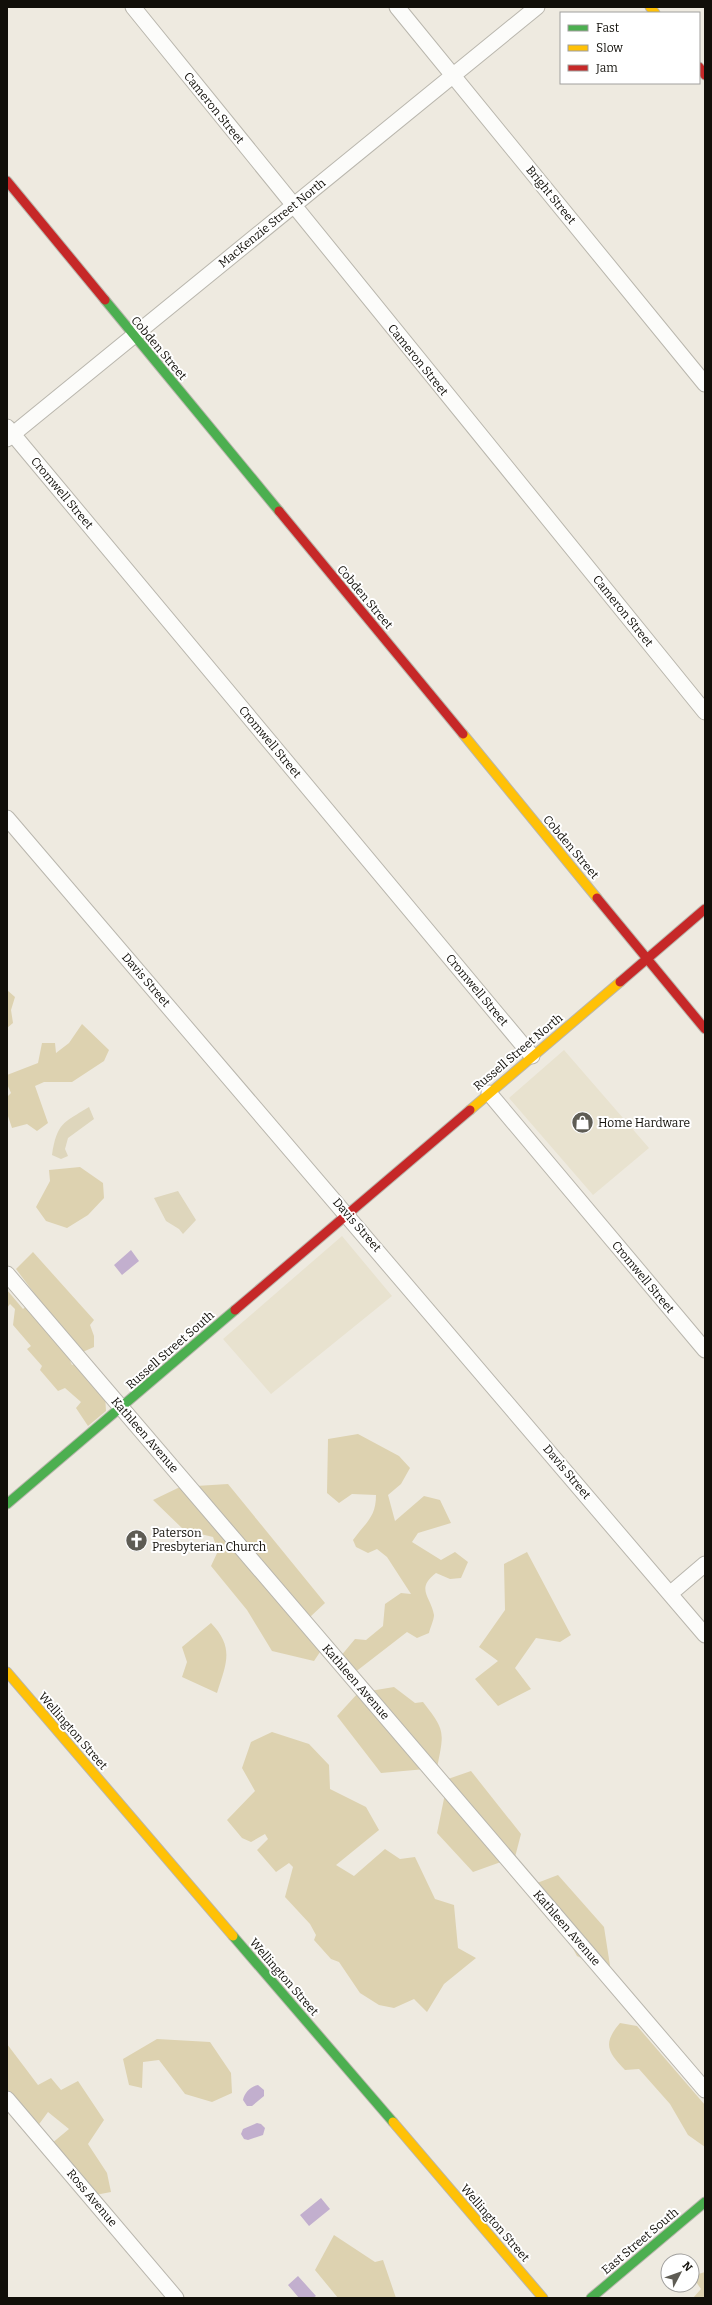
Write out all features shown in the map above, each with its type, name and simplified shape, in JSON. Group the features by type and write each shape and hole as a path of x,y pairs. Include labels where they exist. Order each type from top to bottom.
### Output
{"street":[{"name":"Cameron Street","path":"133,7 292,205 705,712"},
{"name":"Bright Street","path":"397,7 705,384"},
{"name":"MacKenzie Street North","path":"9,434 134,336 292,205 538,7"},
{"name":"Cobden Street","path":"7,181 705,1029"},
{"name":"Cromwell Street","path":"9,434 532,1056"},
{"name":"Davis Street","path":"7,818 671,1593 705,1635"},
{"name":"Russell Street North","path":"347,1214 705,909"},
{"name":"Cromwell Street","path":"489,1093 705,1350"},
{"name":"Russell Street South","path":"7,1504 347,1214"},
{"name":"Kathleen Avenue","path":"7,1274 705,2090"},
{"path":"671,1593 705,1564"},
{"name":"Wellington Street","path":"7,1672 543,2298"},
{"name":"Ross Avenue","path":"7,2099 176,2298"},
{"name":"East Street South","path":"591,2298 705,2202"}],"shaded area":[{"path":"7,990 15,997 11,1010 13,1023 7,1028"},
{"path":"82,1024 109,1050 104,1061 72,1082 44,1082 35,1086 48,1123 37,1131 27,1124 12,1128 7,1113 7,1097 11,1093 7,1084 7,1075 38,1063 42,1043 55,1043 56,1053 69,1043"},
{"name":"Home Hardware","path":"564,1050 649,1148 593,1195 509,1098"},
{"path":"89,1107 94,1119 68,1138 65,1149 68,1156 61,1159 52,1155 56,1136 59,1130 67,1121"},
{"path":"80,1167 103,1183 104,1198 88,1215 67,1228 46,1221 36,1207 50,1181 49,1170"},
{"path":"178,1191 196,1220 183,1234 179,1229 166,1221 154,1198"},
{"path":"342,1236 392,1296 271,1394 223,1339"},
{"path":"131,1250 139,1261 122,1275 114,1265"},
{"path":"33,1252 94,1320 90,1325 94,1336 94,1347 69,1358 72,1365 88,1358 104,1377 106,1411 88,1426 76,1408 81,1402 65,1388 58,1391 40,1370 42,1366 27,1349 31,1346 13,1325 15,1309 10,1304 7,1308 7,1290 23,1309 37,1297 16,1269"},
{"path":"358,1434 399,1456 410,1468 401,1484 388,1495 395,1521 424,1496 440,1500 451,1523 418,1533 412,1542 441,1560 455,1552 468,1562 461,1578 450,1579 436,1573 426,1584 426,1593 434,1615 429,1633 417,1638 407,1632 354,1673 340,1657 355,1639 366,1640 383,1626 385,1604 401,1593 411,1594 387,1557 377,1549 368,1553 356,1547 353,1540 372,1515 376,1503 376,1495 352,1494 339,1503 327,1493 328,1439"},
{"path":"228,1484 325,1603 310,1617 322,1649 314,1661 272,1651 247,1610 211,1566 218,1551 213,1537 184,1530 153,1500 180,1487"},
{"path":"527,1552 571,1635 560,1642 536,1638 515,1668 531,1689 498,1706 475,1679 498,1661 479,1647 505,1610 504,1564"},
{"path":"211,1623 219,1632 226,1648 225,1665 217,1693 182,1677 187,1662 182,1647"},
{"path":"394,1687 415,1703 423,1702 436,1719 442,1739 437,1768 381,1773 337,1716 358,1693"},
{"path":"272,1732 309,1744 329,1765 330,1789 366,1807 379,1830 336,1865 354,1876 385,1849 400,1859 415,1857 435,1899 454,1905 458,1948 476,1958 444,1984 427,2012 414,1999 394,2008 379,2005 360,1993 339,1962 331,1959 314,1940 316,1935 310,1924 285,1897 293,1867 289,1863 276,1872 257,1850 268,1839 265,1834 251,1842 242,1838 227,1820 255,1791 242,1768 251,1742"},
{"path":"471,1771 521,1834 515,1857 473,1872 437,1833 448,1779"},
{"path":"558,1875 604,1927 611,1972 577,1956 537,1883"},
{"path":"620,2023 637,2026 705,2105 705,2147 688,2135 670,2104 639,2069 625,2070 611,2053 609,2042 614,2030"},
{"path":"157,2039 210,2042 231,2073 232,2093 212,2102 185,2094 159,2060 143,2062 142,2088 129,2085 123,2059"},
{"path":"7,2044 38,2085 51,2078 61,2090 78,2081 104,2120 88,2144 107,2173 111,2192 90,2196 51,2144 69,2129 48,2112 37,2127 7,2099"},
{"path":"258,2085 264,2090 264,2096 252,2106 247,2106 243,2100 246,2092 250,2088"},
{"path":"257,2123 261,2124 265,2128 263,2135 248,2140 244,2139 241,2134 243,2129"},
{"path":"321,2198 330,2209 309,2226 300,2215"},
{"path":"334,2235 375,2262 383,2260 396,2298 338,2298 315,2270"},
{"path":"705,2272 705,2298 693,2298 697,2293 700,2293 700,2274"},
{"path":"298,2276 316,2296 313,2298 299,2298 288,2285"}],"traffic: fast":[{"path":"105,300 279,511"},
{"path":"7,1504 235,1310"},
{"path":"233,1936 393,2122"},
{"path":"591,2298 705,2202"}],"traffic: slow":[{"path":"650,7 654,12"},
{"path":"463,734 597,898"},
{"path":"470,1110 620,982"},
{"path":"7,1672 233,1936"},
{"path":"393,2122 543,2298"}],"traffic: jam":[{"path":"700,68 705,75"},
{"path":"7,181 105,300"},
{"path":"279,511 463,734"},
{"path":"597,898 705,1029"},
{"path":"620,982 705,909"},
{"path":"235,1310 470,1110"}],"place":[{"name":"Home Hardware","path":"583,1123"},
{"name":"Paterson Presbyterian Church","path":"136,1540"}]}
